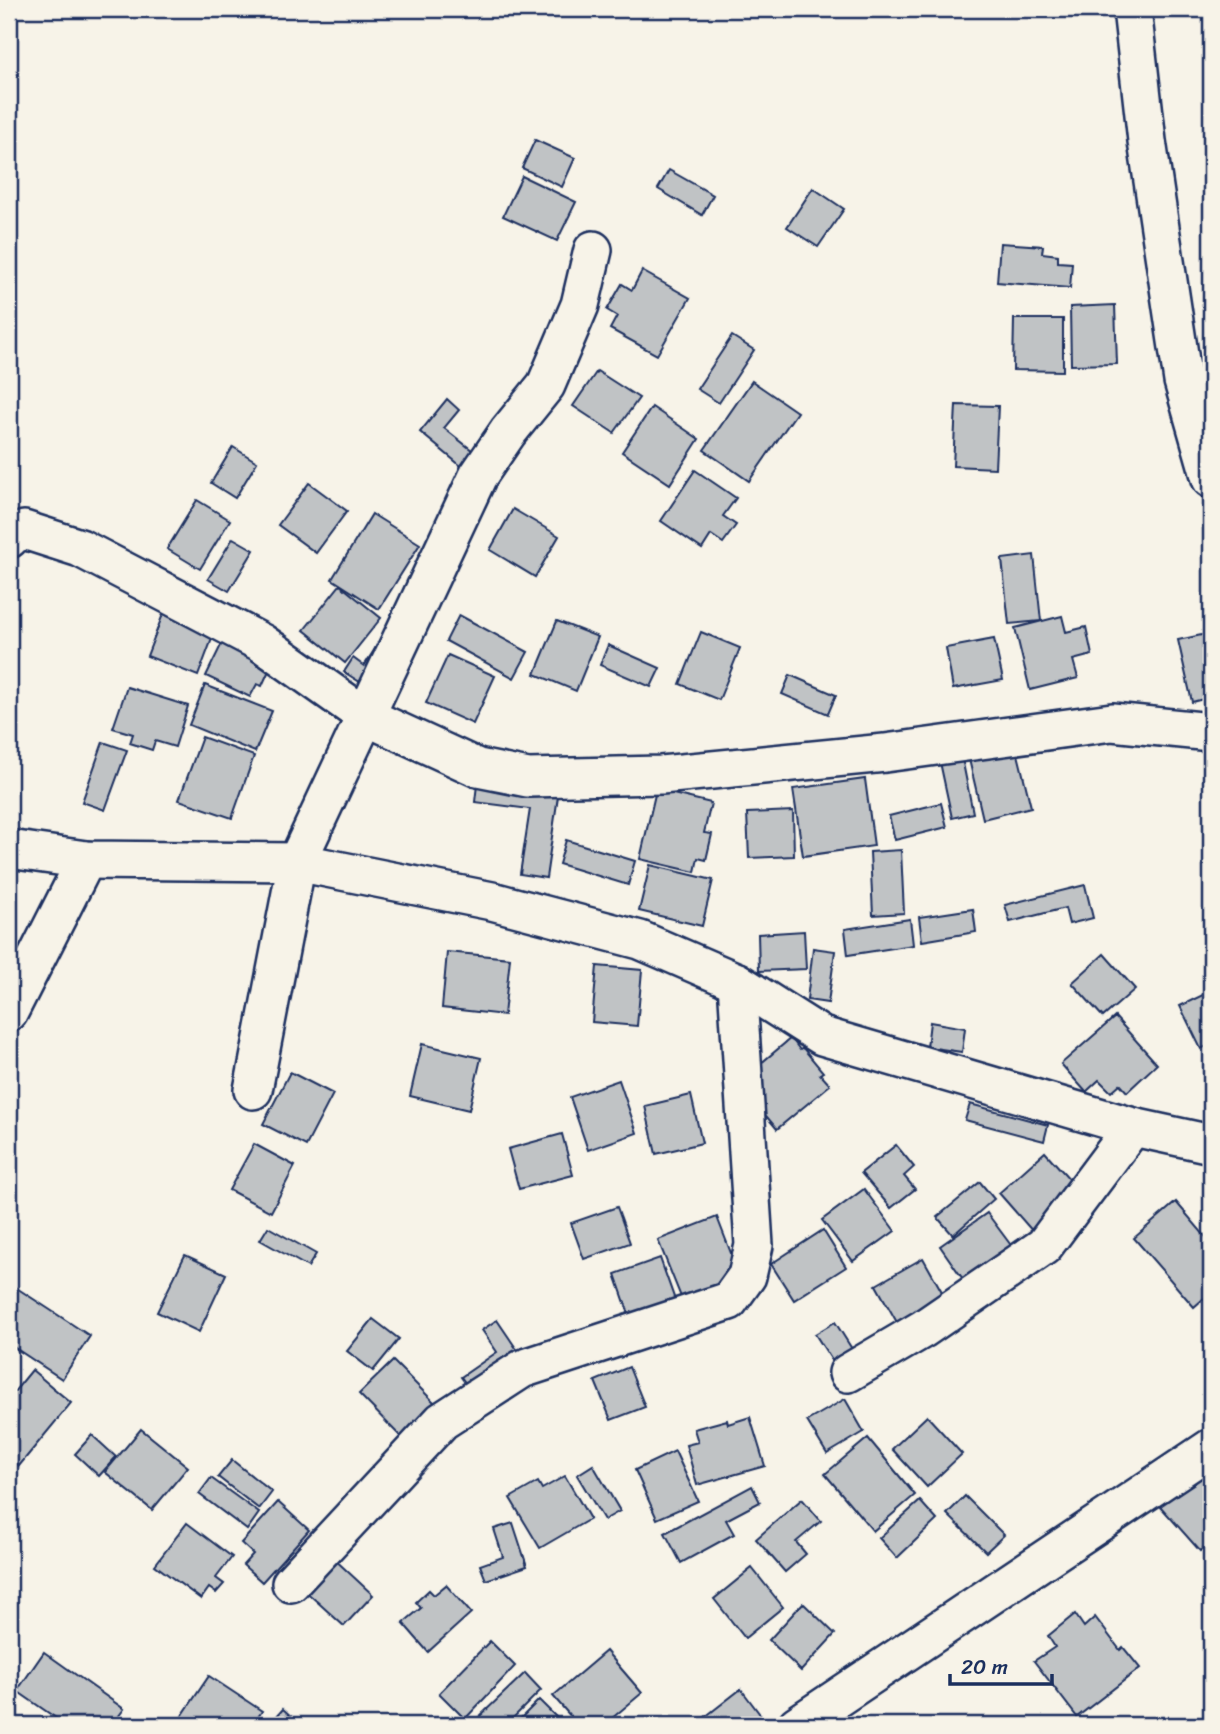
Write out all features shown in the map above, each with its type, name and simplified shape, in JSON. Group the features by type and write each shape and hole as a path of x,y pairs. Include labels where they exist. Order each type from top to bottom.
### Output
{"street":[{"path":"1132,9 1147,141 1183,381 1211,478"},
{"path":"253,1090 297,862 478,476 545,385 580,304 593,250"},
{"path":"9,538 24,530 80,548 262,643 365,716 478,768 528,778 661,775 885,753 1112,722 1211,732"},
{"path":"9,849 86,860 297,862 492,901 640,940 737,982 822,1036 1133,1128 1211,1143"},
{"path":"9,1012 86,860"},
{"path":"291,1583 442,1421 522,1369 729,1301 747,1276 754,1245 737,982"},
{"path":"848,1373 923,1329 1044,1246 1133,1128"},
{"path":"797,1725 1211,1448"}],"building":[{"path":"535,140 575,158 562,187 522,168"},
{"path":"669,170 713,195 702,215 658,189"},
{"path":"522,176 576,202 557,241 503,216"},
{"path":"813,188 844,209 818,247 787,227"},
{"path":"1000,243 1043,246 1042,253 1058,255 1058,262 1072,263 1070,288 997,282"},
{"path":"642,271 690,298 657,355 610,329 617,316 607,310 622,284 632,290"},
{"path":"1115,305 1117,364 1071,365 1070,307"},
{"path":"1014,319 1063,319 1063,371 1013,370"},
{"path":"732,336 754,350 719,403 697,389"},
{"path":"597,371 639,398 614,433 573,406"},
{"path":"752,381 797,412 749,481 704,450"},
{"path":"447,399 459,410 444,428 473,451 461,466 420,432"},
{"path":"956,405 998,406 995,468 953,466"},
{"path":"652,407 699,439 670,484 622,452"},
{"path":"233,447 257,462 235,498 211,483"},
{"path":"695,470 736,498 723,516 736,525 723,543 711,535 702,549 661,521"},
{"path":"309,483 347,511 316,553 278,525"},
{"path":"197,500 230,520 200,569 167,549"},
{"path":"513,509 559,536 535,577 490,550"},
{"path":"372,514 420,544 379,609 332,579"},
{"path":"233,538 254,550 229,591 208,579"},
{"path":"1034,555 1041,621 1009,624 1002,559"},
{"path":"340,585 381,618 345,663 304,630"},
{"path":"165,609 216,628 198,676 147,656"},
{"path":"459,615 528,652 514,678 446,641"},
{"path":"1062,616 1066,632 1086,627 1092,655 1073,660 1078,678 1030,690 1015,628"},
{"path":"557,621 598,637 576,691 535,674"},
{"path":"701,632 740,648 719,700 680,684"},
{"path":"227,633 271,666 262,686 257,684 250,697 206,676"},
{"path":"1211,633 1211,697 1192,702 1178,640"},
{"path":"994,639 1003,680 953,689 946,648"},
{"path":"378,644 393,653 371,689 344,672 353,658 364,666"},
{"path":"608,645 660,668 651,687 600,665"},
{"path":"448,655 495,676 473,724 426,703"},
{"path":"790,675 836,695 828,714 782,694"},
{"path":"205,685 272,711 255,752 189,725"},
{"path":"127,687 188,706 175,747 155,741 152,750 130,743 133,734 113,728"},
{"path":"202,737 254,756 232,818 179,800"},
{"path":"103,742 127,750 105,810 82,802"},
{"path":"1015,742 1031,807 983,819 968,755"},
{"path":"962,758 973,813 952,818 940,762"},
{"path":"478,776 559,789 546,878 520,874 530,809 475,802"},
{"path":"865,779 874,846 803,856 793,789"},
{"path":"656,790 711,803 704,833 712,834 706,860 698,858 695,872 640,859"},
{"path":"941,803 947,827 895,840 889,816"},
{"path":"793,811 794,856 749,858 747,813"},
{"path":"566,840 635,861 628,885 559,864"},
{"path":"901,850 904,913 873,915 870,852"},
{"path":"650,865 713,880 702,926 639,911"},
{"path":"1085,885 1093,918 1069,924 1065,908 1010,922 1005,905"},
{"path":"973,909 976,932 922,941 919,917"},
{"path":"910,919 913,945 848,955 845,929"},
{"path":"804,931 806,969 759,971 758,934"},
{"path":"813,948 835,951 828,1003 807,1000"},
{"path":"447,952 510,958 504,1015 442,1008"},
{"path":"1104,954 1135,989 1103,1017 1072,983"},
{"path":"597,966 642,970 637,1026 592,1022"},
{"path":"1211,991 1211,1044 1201,1049 1180,1006"},
{"path":"1115,1017 1157,1064 1127,1092 1120,1084 1111,1092 1099,1080 1086,1092 1061,1064"},
{"path":"930,1022 965,1028 962,1052 927,1047"},
{"path":"791,1038 823,1072 820,1074 830,1085 777,1129 756,1104 764,1096 747,1075"},
{"path":"422,1044 481,1058 469,1110 410,1096"},
{"path":"290,1072 333,1094 306,1146 263,1124"},
{"path":"619,1080 637,1133 588,1150 570,1097"},
{"path":"691,1095 702,1143 656,1154 645,1106"},
{"path":"970,1104 1048,1125 1044,1141 965,1120"},
{"path":"562,1134 573,1175 519,1189 508,1149"},
{"path":"254,1144 295,1166 271,1212 229,1190"},
{"path":"896,1145 914,1167 904,1176 915,1189 891,1208 861,1173"},
{"path":"1045,1152 1081,1192 1034,1233 999,1193"},
{"path":"980,1182 994,1199 953,1235 937,1217"},
{"path":"864,1189 895,1231 853,1261 822,1220"},
{"path":"1176,1202 1211,1243 1211,1292 1194,1307 1134,1238"},
{"path":"617,1207 630,1243 584,1259 571,1223"},
{"path":"987,1213 1013,1248 965,1282 940,1246"},
{"path":"717,1217 741,1279 683,1302 658,1240"},
{"path":"268,1227 316,1254 308,1267 260,1240"},
{"path":"823,1230 846,1267 794,1300 771,1264"},
{"path":"185,1255 226,1274 199,1332 157,1312"},
{"path":"660,1258 676,1303 631,1320 615,1274"},
{"path":"923,1258 946,1299 899,1326 876,1285"},
{"path":"9,1283 90,1336 62,1379 9,1344"},
{"path":"373,1319 399,1339 373,1371 347,1351"},
{"path":"497,1320 522,1357 472,1392 461,1377 497,1352 482,1330"},
{"path":"835,1322 852,1349 833,1362 815,1334"},
{"path":"393,1361 436,1404 402,1438 359,1394"},
{"path":"629,1367 645,1407 611,1420 595,1381"},
{"path":"32,1370 71,1403 19,1466 9,1457 9,1398"},
{"path":"845,1399 864,1432 827,1454 807,1421"},
{"path":"927,1416 962,1454 927,1487 892,1449"},
{"path":"750,1417 765,1466 697,1485 686,1445 698,1442 694,1429 727,1420 728,1424"},
{"path":"141,1429 188,1467 152,1510 105,1472"},
{"path":"92,1435 116,1457 99,1476 75,1454"},
{"path":"868,1438 915,1495 873,1531 825,1474"},
{"path":"675,1451 698,1501 657,1519 635,1470"},
{"path":"232,1460 272,1492 259,1509 218,1477"},
{"path":"593,1465 620,1511 604,1520 577,1475"},
{"path":"1199,1471 1211,1484 1211,1541 1200,1551 1160,1506"},
{"path":"565,1476 590,1519 540,1548 510,1498 538,1482 542,1489"},
{"path":"211,1478 259,1513 247,1530 199,1494"},
{"path":"752,1486 760,1502 726,1520 734,1534 681,1563 665,1533"},
{"path":"965,1496 1004,1535 986,1552 947,1514"},
{"path":"802,1499 821,1521 796,1542 806,1554 785,1572 756,1539"},
{"path":"920,1501 937,1520 897,1558 879,1538"},
{"path":"278,1502 309,1530 262,1582 243,1565 253,1554 241,1543"},
{"path":"187,1523 232,1557 216,1578 224,1584 216,1593 209,1588 201,1599 155,1565"},
{"path":"513,1523 527,1566 486,1580 480,1565 503,1557 494,1529"},
{"path":"331,1556 373,1595 344,1626 302,1588"},
{"path":"752,1568 783,1607 745,1638 714,1599"},
{"path":"446,1585 471,1613 428,1652 403,1623 421,1608 416,1602 429,1590 434,1595"},
{"path":"803,1603 835,1634 801,1671 769,1640"},
{"path":"1075,1614 1084,1627 1095,1617 1120,1650 1123,1647 1140,1668 1077,1717 1034,1661 1055,1647 1048,1636"},
{"path":"490,1641 515,1666 465,1719 439,1693"},
{"path":"606,1651 642,1693 604,1725 578,1725 553,1696"},
{"path":"44,1652 124,1709 112,1725 66,1725 17,1691"},
{"path":"525,1673 541,1690 506,1725 488,1725 479,1717"},
{"path":"209,1676 262,1711 253,1725 189,1725 180,1719"},
{"path":"741,1689 762,1717 750,1725 696,1724"},
{"path":"539,1700 563,1724 514,1725"},
{"path":"283,1709 301,1725 269,1725"}]}
